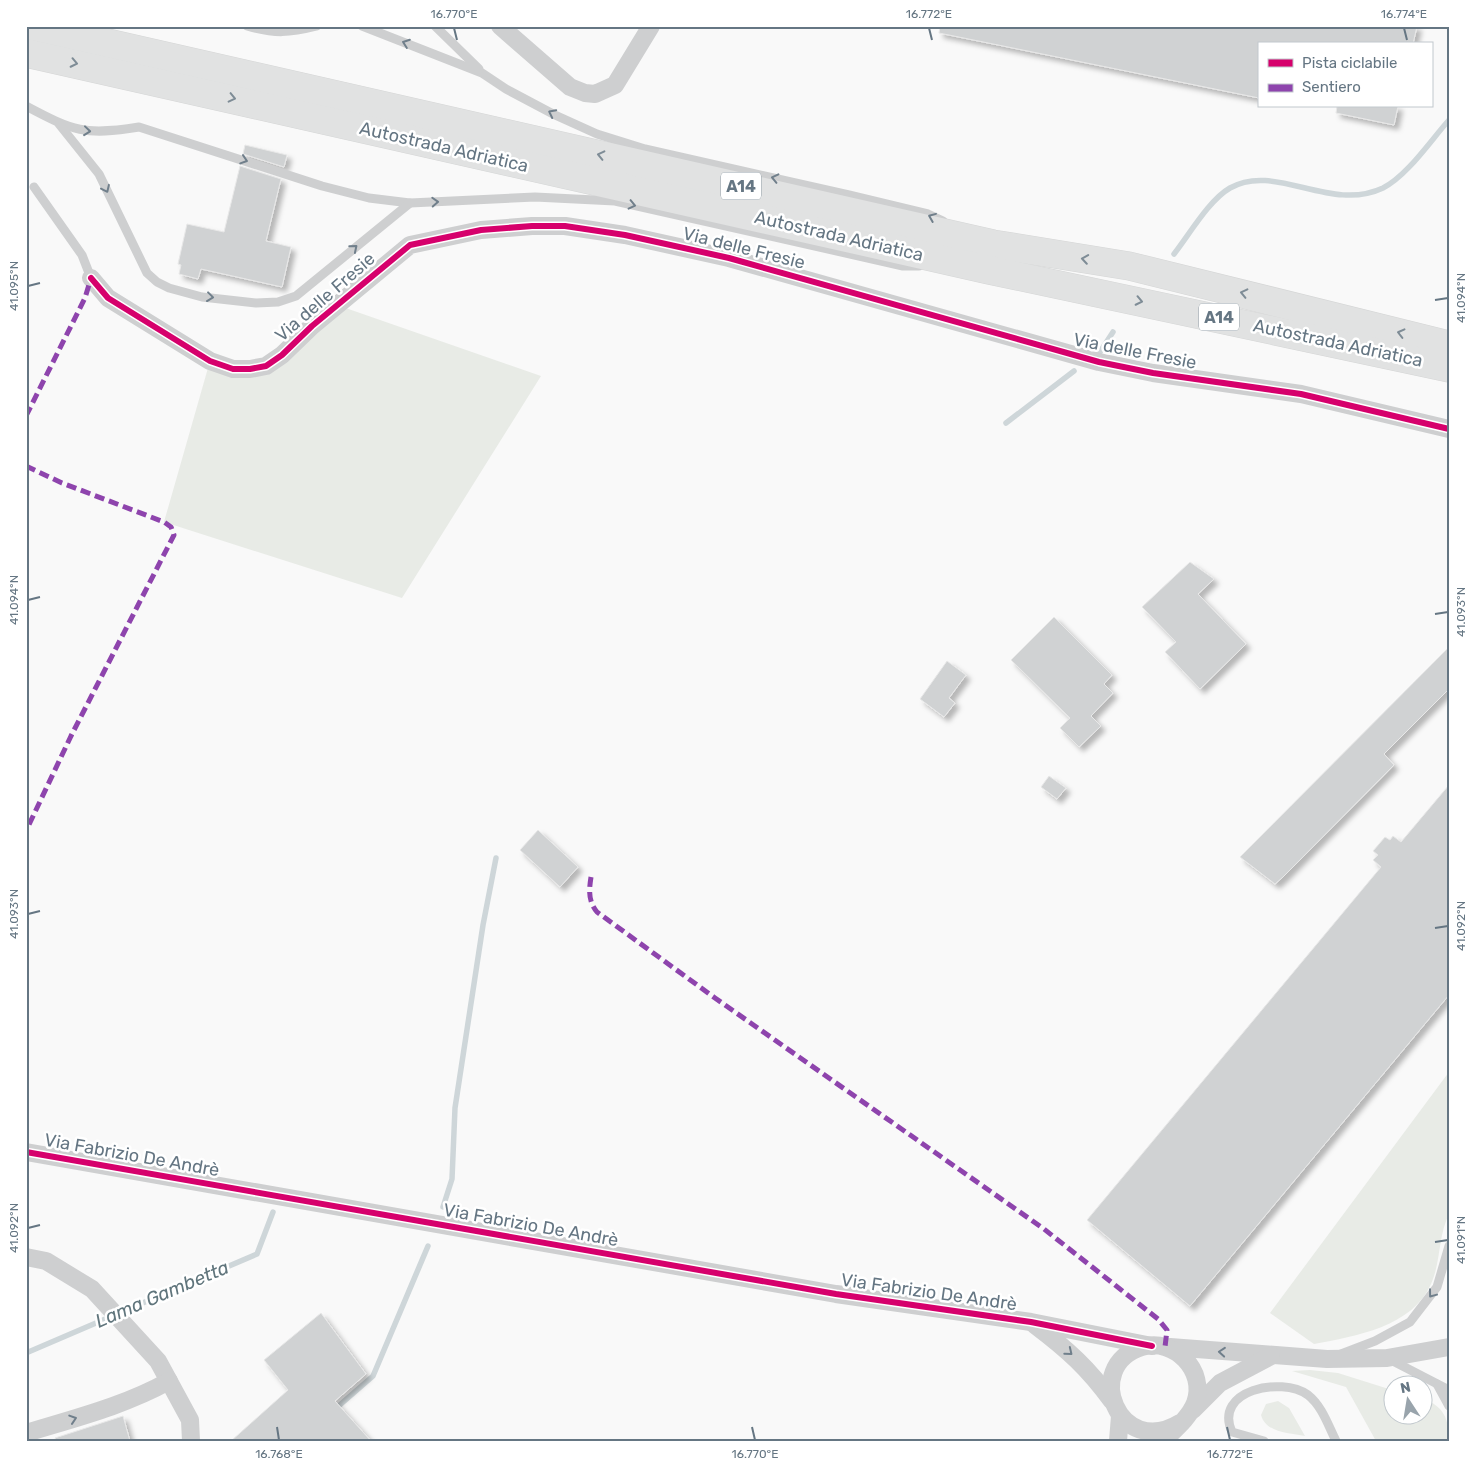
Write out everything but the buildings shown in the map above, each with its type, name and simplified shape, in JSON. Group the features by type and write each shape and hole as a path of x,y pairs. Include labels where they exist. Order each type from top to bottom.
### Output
{"highway":[{"name":"Autostrada Adriatica","path":"33,26 991,257 1274,329 1449,368"},
{"name":"Autostrada Adriatica","path":"26,53 991,257 1129,266 1449,345"}],"street":[{"path":"500,26 570,87 585,93 595,94 615,85 651,26"},
{"name":"Via delle Fresie","path":"91,278 108,298 210,361 233,369 250,369 266,366 282,355 312,326 410,245 481,230 532,226 565,226 625,236 729,258 1099,362 1153,373 1300,394 1449,429"},
{"name":"Via Fabrizio De Andrè","path":"26,1152 836,1294 1031,1322 1158,1346 1327,1359 1387,1358 1449,1347"},
{"path":"26,1257 46,1261 92,1289 122,1321 158,1362 169,1381 190,1420 191,1441"},
{"path":"1031,1322 1073,1354 1095,1377 1116,1409 1131,1425 1143,1431 1157,1432 1185,1417 1196,1398 1197,1386 1193,1370 1180,1354 1158,1346 1130,1353 1117,1365 1111,1379 1116,1409 1118,1441"},
{"path":"1163,1441 1220,1383 1271,1356"},
{"path":"26,1433 132,1400 169,1381"}],"lane":[{"path":"247,26 273,33 290,33 317,26"},
{"path":"362,26 482,73 539,106 597,134 644,149 928,214 991,257"},
{"path":"434,26 482,73"},
{"path":"26,106 57,122 83,132 109,132 139,127 322,186 368,198 410,203 535,197 615,201 903,266 991,257"},
{"path":"57,122 77,144 99,174 146,273 170,288 202,297 256,303 278,302 296,296 410,203"},
{"path":"34,187 82,255 91,278"},
{"path":"1327,1359 1375,1341 1410,1322 1437,1287 1448,1248"},
{"path":"1387,1358 1437,1384 1449,1388"},
{"path":"1437,1384 1449,1406"},
{"path":"1264,1441 1232,1432 1228,1423 1228,1414 1238,1399 1254,1388 1284,1386 1307,1394 1318,1406 1336,1441"}],"shaded area":[{"path":"337,305 541,376 402,598 164,522 210,361 250,369"},
{"path":"1449,1072 1449,1214 1445,1222 1431,1284 1422,1299 1397,1320 1364,1333 1314,1344 1270,1313"},
{"path":"1310,1370 1338,1373 1382,1387 1382,1424 1432,1424 1432,1403 1444,1414 1448,1426 1449,1441 1376,1441 1346,1387 1292,1371"},
{"path":"1278,1401 1289,1408 1305,1436 1273,1429 1264,1421 1261,1415 1266,1404"}],"waterway":[{"path":"1174,254 1207,209 1230,188 1247,182 1265,181 1343,195 1363,194 1383,188 1410,166 1449,120"},
{"path":"1100,352 1113,332"},
{"path":"1006,423 1074,371"},
{"path":"443,1207 452,1179 455,1108 483,925 496,858"},
{"name":"Lama Gambetta","path":"26,1353 257,1254 273,1212"},
{"path":"334,1410 373,1376 428,1246"}],"marked path":[{"path":"26,416 85,298 91,278"},
{"path":"26,466 62,483 164,522 171,527 174,535 71,736 26,831"},
{"path":"591,877 590,895 592,904 597,912 715,998 1044,1229 1158,1319 1167,1330 1165,1347"}],"cycle path":[{"path":"91,278 108,298 210,361 233,369 250,369 266,366 282,355 312,326 410,245 481,230 532,226 565,226 625,235 729,258 1099,362 1153,373 1301,394 1449,429"},
{"path":"26,1152 836,1294 1031,1322 1152,1346"}]}
